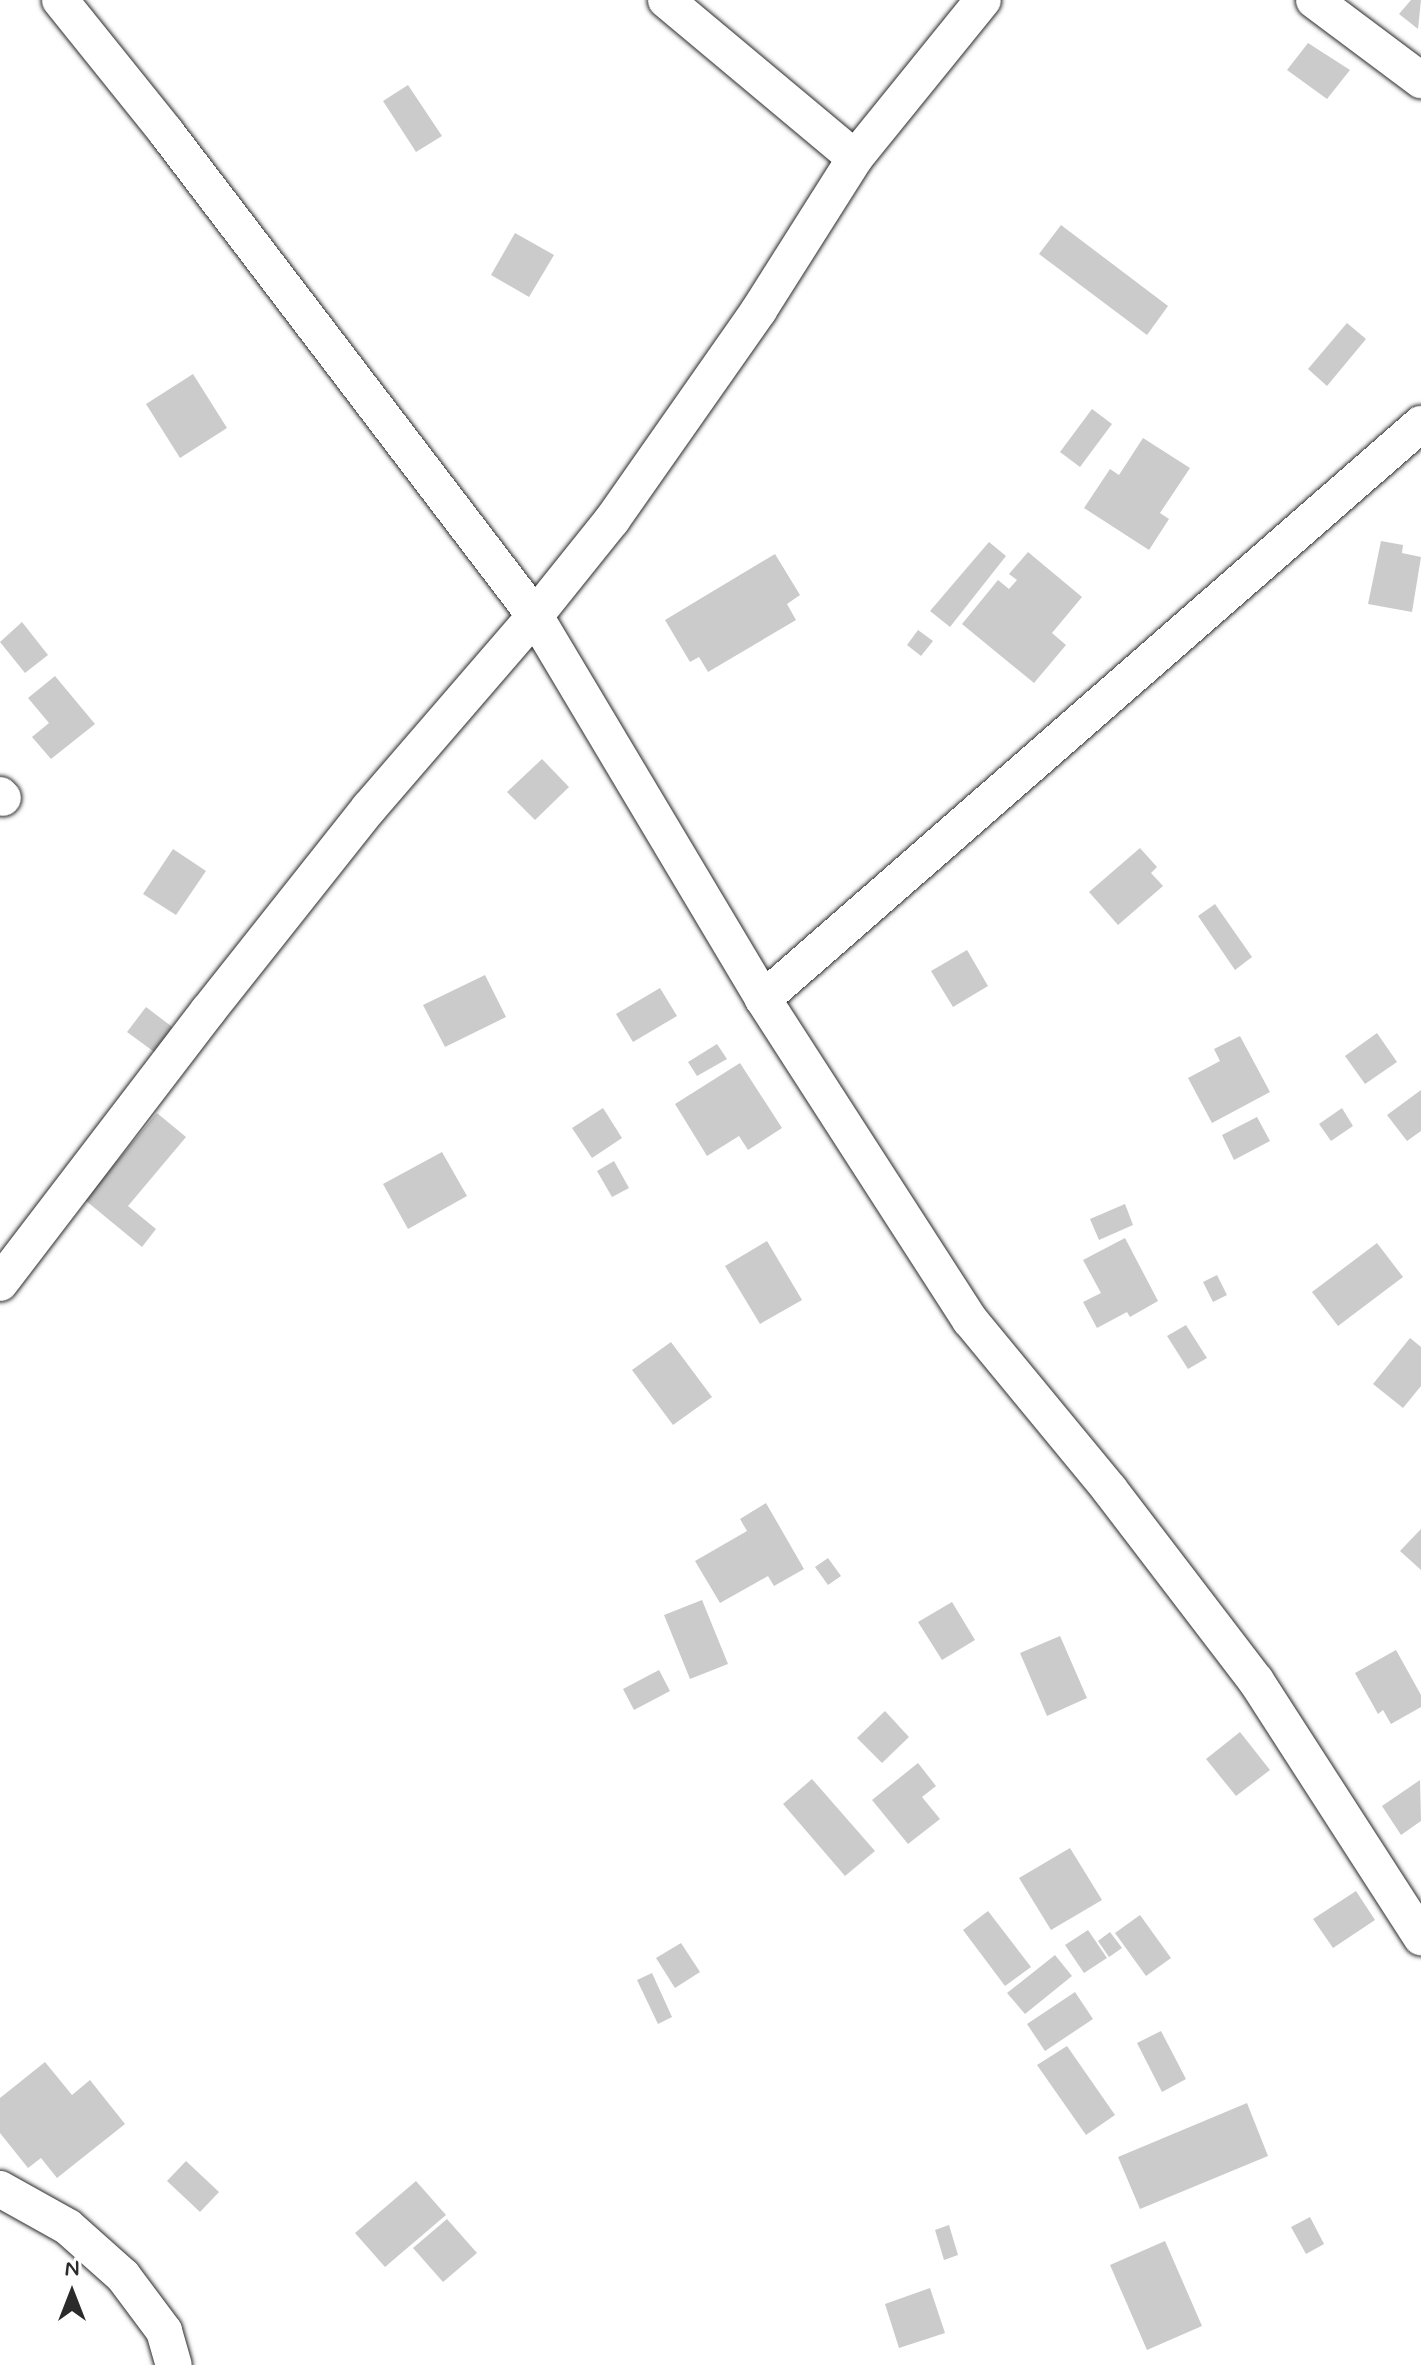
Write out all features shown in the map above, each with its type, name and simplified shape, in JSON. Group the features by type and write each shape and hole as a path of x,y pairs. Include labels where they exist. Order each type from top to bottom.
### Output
{"street":[{"path":"60,0 166,132 535,616 763,999 970,1320 1110,1490 1256,1681 1421,1937"},
{"path":"666,0 855,158"},
{"path":"0,1283 198,1023 369,808 535,616 638,483 759,310 855,158 983,0"},
{"path":"1314,0 1421,80"},
{"path":"763,999 1421,424"},
{"path":"0,2189 68,2227 123,2276 164,2331 174,2365"}],"building":[{"path":"1411,0 1421,0 1418,29 1399,14"},
{"path":"1308,43 1350,70 1327,99 1287,70"},
{"path":"408,85 442,136 416,152 383,101"},
{"path":"1061,225 1168,306 1147,335 1039,254"},
{"path":"515,233 554,255 529,297 491,275"},
{"path":"1347,323 1366,339 1327,386 1308,369"},
{"path":"193,374 227,428 180,458 146,404"},
{"path":"1092,409 1112,424 1080,467 1060,452"},
{"path":"1143,438 1190,468 1160,513 1169,519 1149,550 1084,508 1110,469 1119,475"},
{"path":"1381,541 1403,545 1402,553 1421,557 1412,612 1368,604"},
{"path":"989,542 1006,556 950,627 930,611"},
{"path":"1028,552 1082,597 1052,633 1066,645 1034,683 962,624 998,580 1009,589 1017,580 1009,574"},
{"path":"775,554 800,595 787,604 796,620 708,672 699,657 690,662 665,620"},
{"path":"22,622 48,655 25,673 0,642"},
{"path":"918,630 933,641 921,656 907,645"},
{"path":"55,676 95,724 51,759 32,737 49,723 28,698"},
{"path":"542,759 569,787 535,820 507,792"},
{"path":"1140,848 1157,867 1151,873 1163,886 1118,925 1089,892"},
{"path":"173,849 206,871 176,915 143,894"},
{"path":"1215,904 1252,957 1235,970 1198,916"},
{"path":"967,950 988,986 953,1007 931,971"},
{"path":"485,975 506,1017 445,1047 423,1005"},
{"path":"660,988 677,1016 633,1042 616,1014"},
{"path":"146,1007 175,1029 157,1054 127,1032"},
{"path":"1377,1033 1397,1062 1365,1084 1345,1056"},
{"path":"1240,1036 1270,1092 1212,1123 1188,1078 1220,1061 1214,1049"},
{"path":"717,1044 727,1059 697,1076 688,1062"},
{"path":"740,1063 782,1128 748,1150 739,1136 707,1156 675,1104"},
{"path":"1421,1090 1421,1131 1407,1141 1387,1115"},
{"path":"603,1108 622,1138 592,1158 572,1128"},
{"path":"1342,1108 1353,1126 1331,1141 1319,1124"},
{"path":"157,1113 186,1137 128,1206 156,1229 142,1247 85,1200"},
{"path":"1257,1117 1270,1141 1234,1160 1222,1135"},
{"path":"442,1152 467,1196 408,1229 383,1184"},
{"path":"614,1161 629,1188 612,1197 597,1171"},
{"path":"1125,1204 1133,1225 1099,1240 1090,1219"},
{"path":"1125,1238 1158,1301 1130,1317 1127,1312 1097,1328 1083,1302 1101,1293 1083,1260"},
{"path":"767,1241 802,1300 760,1324 725,1266"},
{"path":"1377,1243 1403,1277 1338,1326 1312,1292"},
{"path":"1217,1275 1227,1295 1213,1302 1203,1282"},
{"path":"1186,1325 1207,1358 1188,1369 1167,1336"},
{"path":"1410,1338 1421,1347 1421,1386 1403,1408 1373,1384"},
{"path":"671,1342 712,1397 673,1425 632,1370"},
{"path":"766,1503 804,1569 774,1586 768,1576 720,1603 695,1561 747,1531 740,1519"},
{"path":"1421,1529 1421,1570 1400,1551"},
{"path":"828,1558 841,1576 828,1585 815,1567"},
{"path":"702,1600 728,1664 690,1679 664,1615"},
{"path":"952,1602 975,1640 942,1660 918,1622"},
{"path":"1060,1636 1087,1698 1047,1716 1020,1653"},
{"path":"1396,1650 1421,1695 1421,1707 1391,1724 1383,1710 1378,1714 1355,1673"},
{"path":"659,1670 670,1691 634,1710 623,1689"},
{"path":"885,1711 909,1737 882,1763 857,1738"},
{"path":"1240,1732 1270,1770 1236,1796 1206,1759"},
{"path":"918,1763 936,1786 922,1797 940,1819 908,1844 872,1800"},
{"path":"812,1779 875,1851 845,1876 783,1804"},
{"path":"1420,1780 1421,1821 1401,1835 1382,1806"},
{"path":"1070,1848 1102,1900 1051,1930 1019,1878"},
{"path":"1356,1891 1375,1920 1333,1948 1313,1919"},
{"path":"988,1911 1031,1967 1005,1986 963,1930"},
{"path":"1140,1915 1171,1958 1146,1976 1115,1933"},
{"path":"1088,1930 1107,1958 1084,1973 1065,1945"},
{"path":"1110,1932 1122,1948 1109,1957 1098,1941"},
{"path":"681,1943 700,1972 675,1988 656,1958"},
{"path":"1055,1955 1072,1976 1025,2014 1007,1993"},
{"path":"652,1973 672,2017 658,2024 637,1980"},
{"path":"1075,1992 1093,2019 1045,2051 1027,2024"},
{"path":"1161,2031 1186,2079 1162,2092 1137,2043"},
{"path":"1067,2046 1115,2115 1086,2135 1037,2065"},
{"path":"45,2062 72,2095 90,2080 125,2124 57,2178 41,2158 28,2168 0,2133 0,2098"},
{"path":"1247,2103 1268,2156 1140,2209 1118,2157"},
{"path":"186,2161 219,2192 200,2212 167,2181"},
{"path":"416,2181 446,2215 385,2267 355,2233"},
{"path":"1310,2217 1324,2244 1306,2254 1291,2227"},
{"path":"447,2219 477,2253 443,2282 413,2248"},
{"path":"949,2225 958,2255 944,2260 935,2230"},
{"path":"1165,2241 1202,2326 1147,2350 1110,2265"},
{"path":"930,2288 945,2333 899,2348 885,2304"}]}
